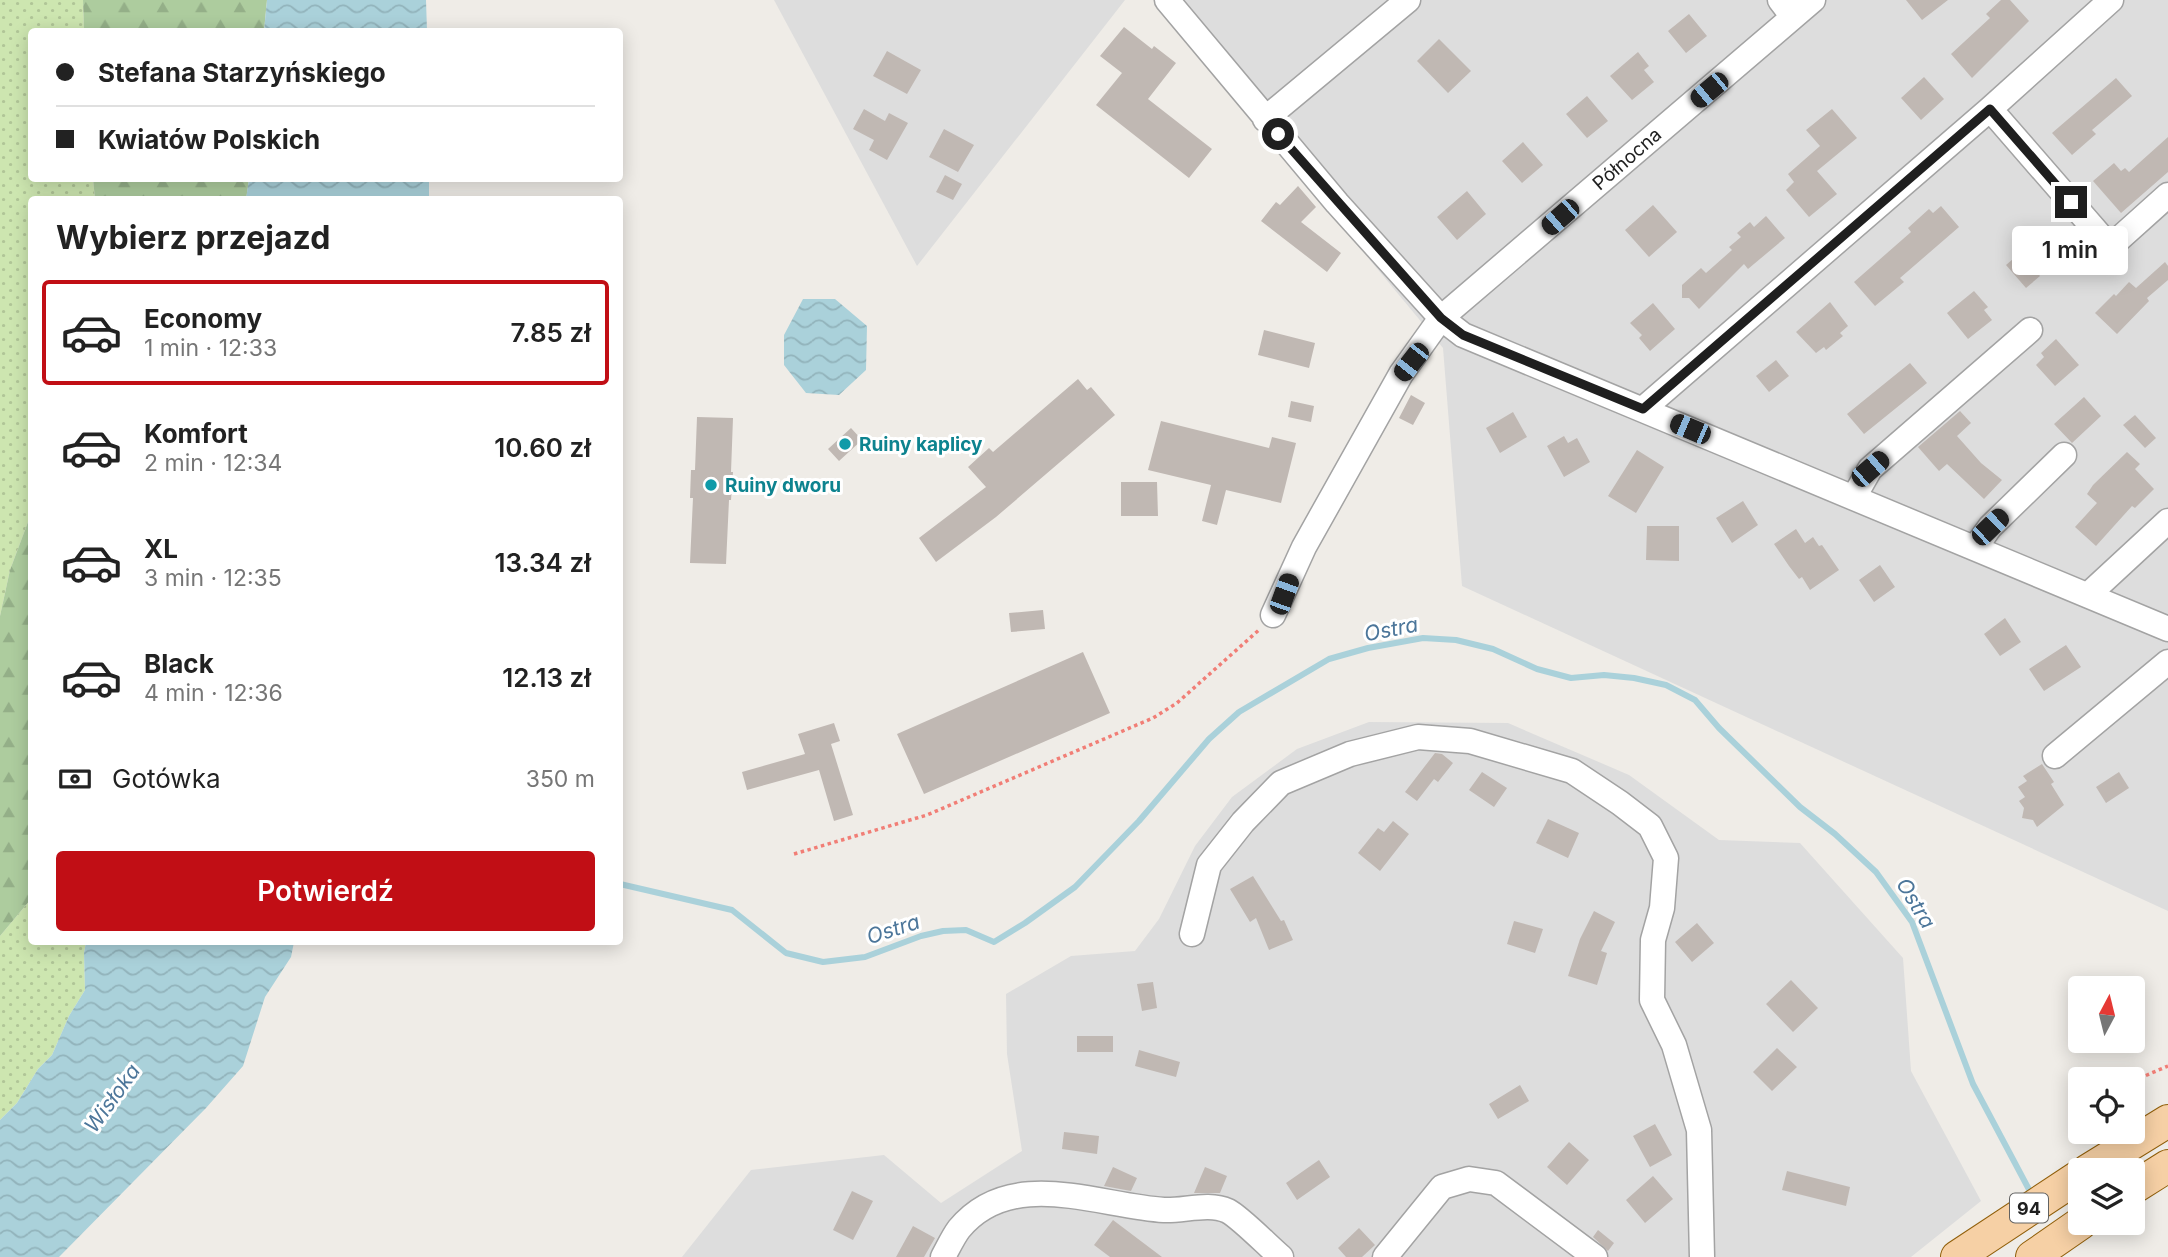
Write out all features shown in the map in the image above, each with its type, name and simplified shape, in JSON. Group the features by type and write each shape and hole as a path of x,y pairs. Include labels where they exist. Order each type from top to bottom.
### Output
{"main road":[{"path":"2107,1158 2168,1121"},
{"path":"2145,1180 2168,1166"},
{"name":"94","path":"1967,1250 2068,1184"},
{"name":"94","path":"2032,1257 2068,1232"}],"street":[{"path":"1167,0 1265,119 1441,318 1463,335 2168,629"},
{"path":"1265,119 1408,0"},
{"name":"Północna","path":"1273,615 1304,547 1401,374 1441,318 1787,9 1814,0"},
{"path":"1643,409 1990,109 2111,0"},
{"path":"1990,109 2110,247 2168,195"},
{"path":"1854,497 1870,469 2030,330"},
{"path":"1975,548 1990,527 2064,455"},
{"path":"2088,595 2168,521"},
{"path":"2055,756 2168,662"},
{"path":"1192,934 1209,864 1243,822 1280,783 1350,754 1418,737 1471,741 1572,771 1650,826 1665,858 1662,908 1653,940 1652,1000 1674,1045 1699,1130 1702,1257"},
{"path":"1385,1257 1442,1187 1469,1180 1496,1183 1595,1257"},
{"path":"943,1257 959,1229 985,1207 1023,1194 1070,1195 1164,1210 1206,1208 1227,1211 1281,1257"}],"path":[{"path":"794,854 927,815 1153,718 1178,703 1273,615"},
{"path":"2145,1076 2168,1066"}],"shaded area":[{"path":"774,0 1125,0 917,266"},
{"path":"1154,0 2168,0 2168,911 1462,586 1443,348"},
{"path":"1369,722 1508,723 1629,775 1719,840 1800,843 1903,958 1911,1071 1981,1201 1911,1257 682,1257 751,1170 884,1155 941,1203 1022,1151 1007,1054 1006,994 1071,956 1135,951 1159,919 1195,846 1232,797 1297,749"}],"green space":[{"path":"0,0 83,0 84,28 28,28 28,182 93,182 95,196 28,196 28,522 10,570 0,616"},
{"path":"83,0 267,0 264,28 84,28"},
{"path":"93,182 249,182 247,196 95,196"},
{"path":"28,522 28,903 0,936 0,616 10,570"},
{"path":"28,903 28,945 85,945 85,990 69,1016 52,1055 38,1069 17,1103 0,1120 0,936"}],"water":[{"path":"267,0 426,0 427,28 264,28"},
{"path":"249,182 429,182 429,196 246,196"},
{"path":"803,299 835,299 867,326 866,370 839,395 806,393 784,365 784,335"},
{"name":"Wisłoka","path":"85,945 293,945 291,957 265,997 243,1066 206,1108 59,1257 0,1257 0,1120 17,1103 38,1069 52,1055 69,1016 85,990"}],"building":[{"path":"1906,0 1948,0 1922,20"},
{"path":"2001,0 2010,0 2029,21 1972,78 1951,54 1990,18 1986,14"},
{"path":"1689,14 1707,36 1686,53 1668,31"},
{"path":"1124,27 1152,49 1154,46 1176,63 1148,99 1212,149 1189,178 1096,105 1122,73 1100,56"},
{"path":"1439,39 1471,71 1448,93 1417,61"},
{"path":"887,51 921,70 907,94 873,76"},
{"path":"1638,52 1649,66 1644,70 1654,82 1632,100 1610,76"},
{"path":"1924,77 1944,99 1921,120 1901,98"},
{"path":"2116,78 2132,96 2092,130 2096,134 2072,155 2052,133"},
{"path":"1587,96 1608,121 1587,138 1566,114"},
{"path":"864,109 885,121 889,113 908,123 887,160 869,150 874,140 853,129"},
{"path":"1832,109 1857,138 1817,171 1837,194 1809,217 1786,190 1794,182 1788,174 1820,146 1806,130"},
{"path":"944,129 974,145 958,172 929,157"},
{"path":"2168,137 2168,172 2121,213 2093,181 2114,163 2121,171 2125,168 2129,172"},
{"path":"1523,142 1543,165 1522,183 1502,161"},
{"path":"945,175 962,184 953,200 936,192"},
{"path":"1298,186 1316,207 1301,222 1341,253 1327,272 1261,221 1276,202 1280,205"},
{"path":"1467,191 1486,214 1457,240 1437,217"},
{"path":"1653,205 1677,232 1649,257 1625,230"},
{"path":"1941,206 1959,227 1900,278 1904,282 1875,306 1854,282 1911,232 1908,228 1929,209 1933,213"},
{"path":"1766,216 1785,238 1748,269 1744,264 1699,309 1689,298 1682,298 1682,285 1701,268 1706,273 1732,250 1729,247 1741,237 1737,233 1750,222 1754,227"},
{"path":"2020,253 2040,276 2026,288 2006,265"},
{"path":"2165,262 2168,266 2168,280 2147,298 2149,301 2117,334 2095,313 2129,282 2136,288"},
{"path":"1974,291 1988,307 1984,310 1992,320 1968,339 1947,313"},
{"path":"1830,302 1848,326 1840,333 1843,336 1826,350 1824,347 1816,353 1796,332"},
{"path":"1653,303 1675,329 1650,351 1639,338 1642,335 1630,323"},
{"path":"1264,330 1315,343 1309,368 1258,355"},
{"path":"2056,339 2079,365 2055,386 2036,365 2044,357 2041,353"},
{"path":"1776,360 1789,376 1769,392 1756,376"},
{"path":"1910,363 1927,383 1864,434 1847,414"},
{"path":"1078,379 1087,390 1091,387 1115,415 996,517 936,562 919,538 986,487 968,467 989,448 993,452"},
{"path":"1411,395 1425,403 1413,425 1399,418"},
{"path":"2084,397 2101,416 2072,443 2054,424"},
{"path":"1291,401 1314,406 1311,422 1288,417"},
{"path":"1960,411 1971,423 1957,436 1981,463 2002,480 1984,499 1947,464 1939,471 1918,447"},
{"path":"1513,412 1527,437 1500,453 1486,428"},
{"path":"2135,415 2156,438 2145,448 2123,425"},
{"name":"Ruiny dworu","path":"697,417 733,418 733,472 726,564 690,563 693,498 690,498 691,470 695,470"},
{"path":"1161,421 1269,448 1272,437 1296,443 1281,503 1226,490 1217,525 1202,521 1211,485 1148,470"},
{"name":"Ruiny kaplicy","path":"851,428 862,440 839,461 828,449"},
{"path":"1564,436 1568,443 1577,438 1590,462 1564,477 1547,446"},
{"path":"1637,450 1664,467 1636,513 1608,496"},
{"path":"2127,452 2140,464 2135,469 2154,489 2135,508 2132,506 2096,546 2075,527 2097,503 2087,494 2093,485"},
{"path":"1121,482 1157,482 1158,516 1121,516"},
{"path":"1743,501 1758,525 1732,543 1716,518"},
{"path":"1647,526 1679,526 1679,561 1646,560"},
{"path":"1796,529 1805,543 1813,537 1819,546 1822,545 1839,570 1810,590 1774,544"},
{"path":"1880,565 1895,587 1874,602 1859,580"},
{"path":"1043,610 1045,629 1011,632 1009,613"},
{"path":"2005,618 2021,642 2000,656 1984,634"},
{"path":"2066,645 2081,667 2044,691 2029,669"},
{"path":"1083,652 1110,713 924,794 897,734"},
{"path":"834,723 840,741 831,744 853,815 834,821 819,770 747,790 742,772 805,754 798,734"},
{"path":"1435,753 1442,754 1453,763 1438,782 1434,779 1417,801 1405,792"},
{"path":"2042,764 2064,805 2037,827 2033,820 2022,818 2024,808 2019,801 2025,797 2018,787 2027,781 2023,776"},
{"path":"1482,772 1507,788 1494,807 1469,790"},
{"path":"2119,772 2129,788 2106,803 2096,787"},
{"path":"1548,819 1579,833 1568,858 1536,843"},
{"path":"1393,821 1409,834 1380,871 1358,853 1378,828 1384,832"},
{"path":"1253,876 1281,921 1284,920 1293,940 1269,950 1256,918 1250,922 1230,889"},
{"path":"1594,911 1615,922 1601,951 1607,953 1597,985 1568,976 1580,939"},
{"path":"1514,921 1543,929 1535,953 1507,944"},
{"path":"1697,923 1714,943 1692,962 1675,942"},
{"path":"1791,980 1818,1008 1793,1032 1766,1004"},
{"path":"1153,982 1157,1008 1142,1011 1137,984"},
{"path":"1077,1036 1113,1036 1113,1052 1077,1052"},
{"path":"1777,1048 1797,1067 1772,1091 1753,1072"},
{"path":"1139,1050 1180,1062 1176,1077 1135,1066"},
{"path":"1520,1085 1529,1101 1498,1119 1489,1104"},
{"path":"1655,1124 1672,1155 1650,1167 1633,1136"},
{"path":"1064,1132 1099,1136 1097,1154 1062,1149"},
{"path":"1569,1142 1589,1160 1567,1185 1547,1167"},
{"path":"1319,1160 1330,1177 1297,1200 1286,1183"},
{"path":"1113,1167 1137,1178 1131,1191 1104,1186"},
{"path":"1205,1167 1227,1176 1220,1193 1194,1193"},
{"path":"1787,1171 1850,1187 1846,1206 1782,1190"},
{"path":"1653,1176 1673,1199 1645,1223 1626,1200"},
{"path":"852,1191 873,1201 853,1240 833,1230"},
{"path":"1113,1220 1162,1257 1110,1257 1094,1245"},
{"path":"913,1226 935,1238 924,1257 896,1257"},
{"path":"1359,1228 1375,1245 1362,1257 1346,1257 1338,1248"},
{"path":"1598,1230 1614,1243 1608,1251 1593,1237"}],"waterway":[{"name":"Ostra","path":"623,885 732,910 786,953 823,962 865,957 921,936 943,931 966,930 994,942 1075,887 1139,821 1209,739 1239,712 1329,659 1368,648 1423,638 1456,640 1493,649 1537,669 1571,678 1604,675 1666,685 1695,700 1719,728 1800,807 1835,834 1876,872 1912,922 1973,1084 2033,1197"}],"place":[{"name":"Ruiny kaplicy","path":"845,444"},
{"name":"Ruiny dworu","path":"711,485"}],"route":[{"path":"1278,134 1441,318 1463,335 1643,409 1990,109 2071,202"}]}
